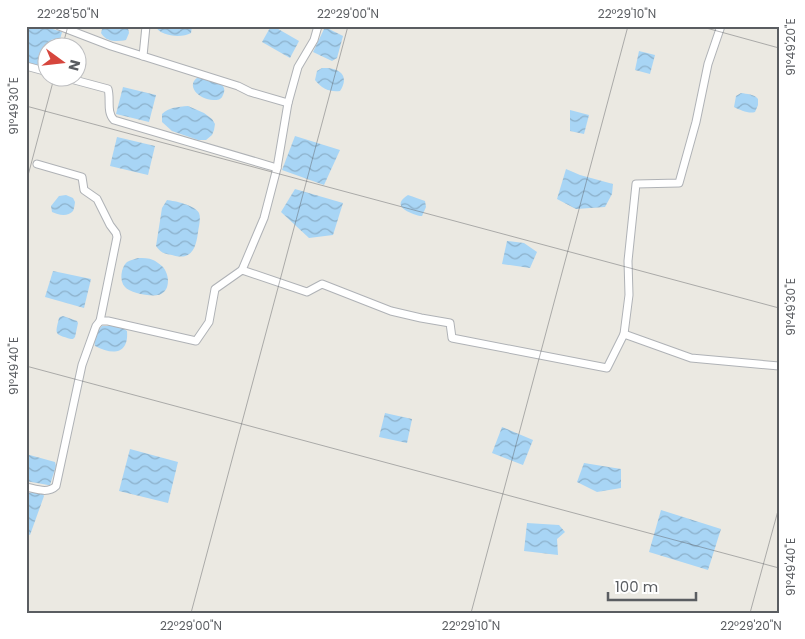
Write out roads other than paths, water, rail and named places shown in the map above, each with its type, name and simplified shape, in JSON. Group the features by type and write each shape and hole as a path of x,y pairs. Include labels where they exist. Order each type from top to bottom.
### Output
{"street":[{"path":"59,26 111,46 288,103"},
{"path":"142,56 146,26"},
{"path":"100,321 108,321 196,341 209,322 215,289 242,270 264,218 277,168 288,103 298,67 314,40 318,26"},
{"path":"242,270 306,292 322,284 391,311 450,323 452,338 607,368 624,334 629,295 628,261 636,184 679,184 696,122 708,64 721,26"},
{"path":"88,84 108,89 109,114 114,120 277,168"},
{"path":"26,486 47,491 56,486 82,366 96,326 100,321 117,237 97,199 84,190 82,176 37,164"},
{"path":"624,334 691,358 779,366"}],"water":[{"path":"26,26 43,26 62,32 60,38 38,38 38,65 26,62"},
{"path":"103,26 124,26 128,28 129,33 126,40 112,41 106,38 101,33"},
{"path":"155,26 192,26 191,33 187,35 172,36 158,30"},
{"path":"271,26 299,41 290,58 262,42"},
{"path":"325,27 343,36 337,58 332,61 313,52"},
{"path":"639,51 655,55 650,74 635,70"},
{"path":"322,68 337,70 341,73 344,80 340,91 326,89 315,80 317,71"},
{"path":"200,76 218,82 224,87 221,98 216,100 203,98 195,91 193,84"},
{"path":"123,87 156,95 149,122 116,114"},
{"path":"741,93 752,95 758,99 755,112 747,112 734,107 736,96"},
{"path":"188,106 204,113 215,124 212,135 206,140 198,140 172,131 162,122 162,114 168,110"},
{"path":"570,110 589,115 584,134 570,131"},
{"path":"295,136 340,150 324,185 282,170"},
{"path":"117,137 155,146 148,175 110,166"},
{"path":"566,169 613,184 612,194 605,207 576,209 557,199"},
{"path":"295,189 343,203 333,235 309,238 281,212"},
{"path":"66,195 73,198 75,202 73,211 66,215 52,212 51,206 59,196"},
{"path":"408,195 425,201 426,207 422,216 407,211 401,206 401,202"},
{"path":"167,200 180,202 197,210 199,213 200,222 196,244 188,255 178,256 164,253 156,246 162,208"},
{"path":"507,241 524,243 537,252 530,268 502,264"},
{"path":"148,258 162,266 168,277 168,285 164,292 158,295 148,295 137,293 125,287 122,281 123,267 128,261"},
{"path":"53,271 91,279 84,308 45,297"},
{"path":"63,316 78,323 73,339 57,333 59,318"},
{"path":"102,326 118,327 127,331 127,339 122,349 113,352 95,346 94,340"},
{"path":"385,413 412,419 407,443 379,437"},
{"path":"502,427 533,440 523,465 492,453"},
{"path":"130,449 178,462 168,503 119,491"},
{"path":"26,454 55,462 56,466 50,485 26,481"},
{"path":"584,463 621,469 621,488 597,492 577,482"},
{"path":"29,493 43,494 44,496 30,535 26,533 26,503"},
{"path":"661,510 721,529 708,570 649,552"},
{"path":"527,523 559,525 565,532 557,539 558,555 524,551"}]}
